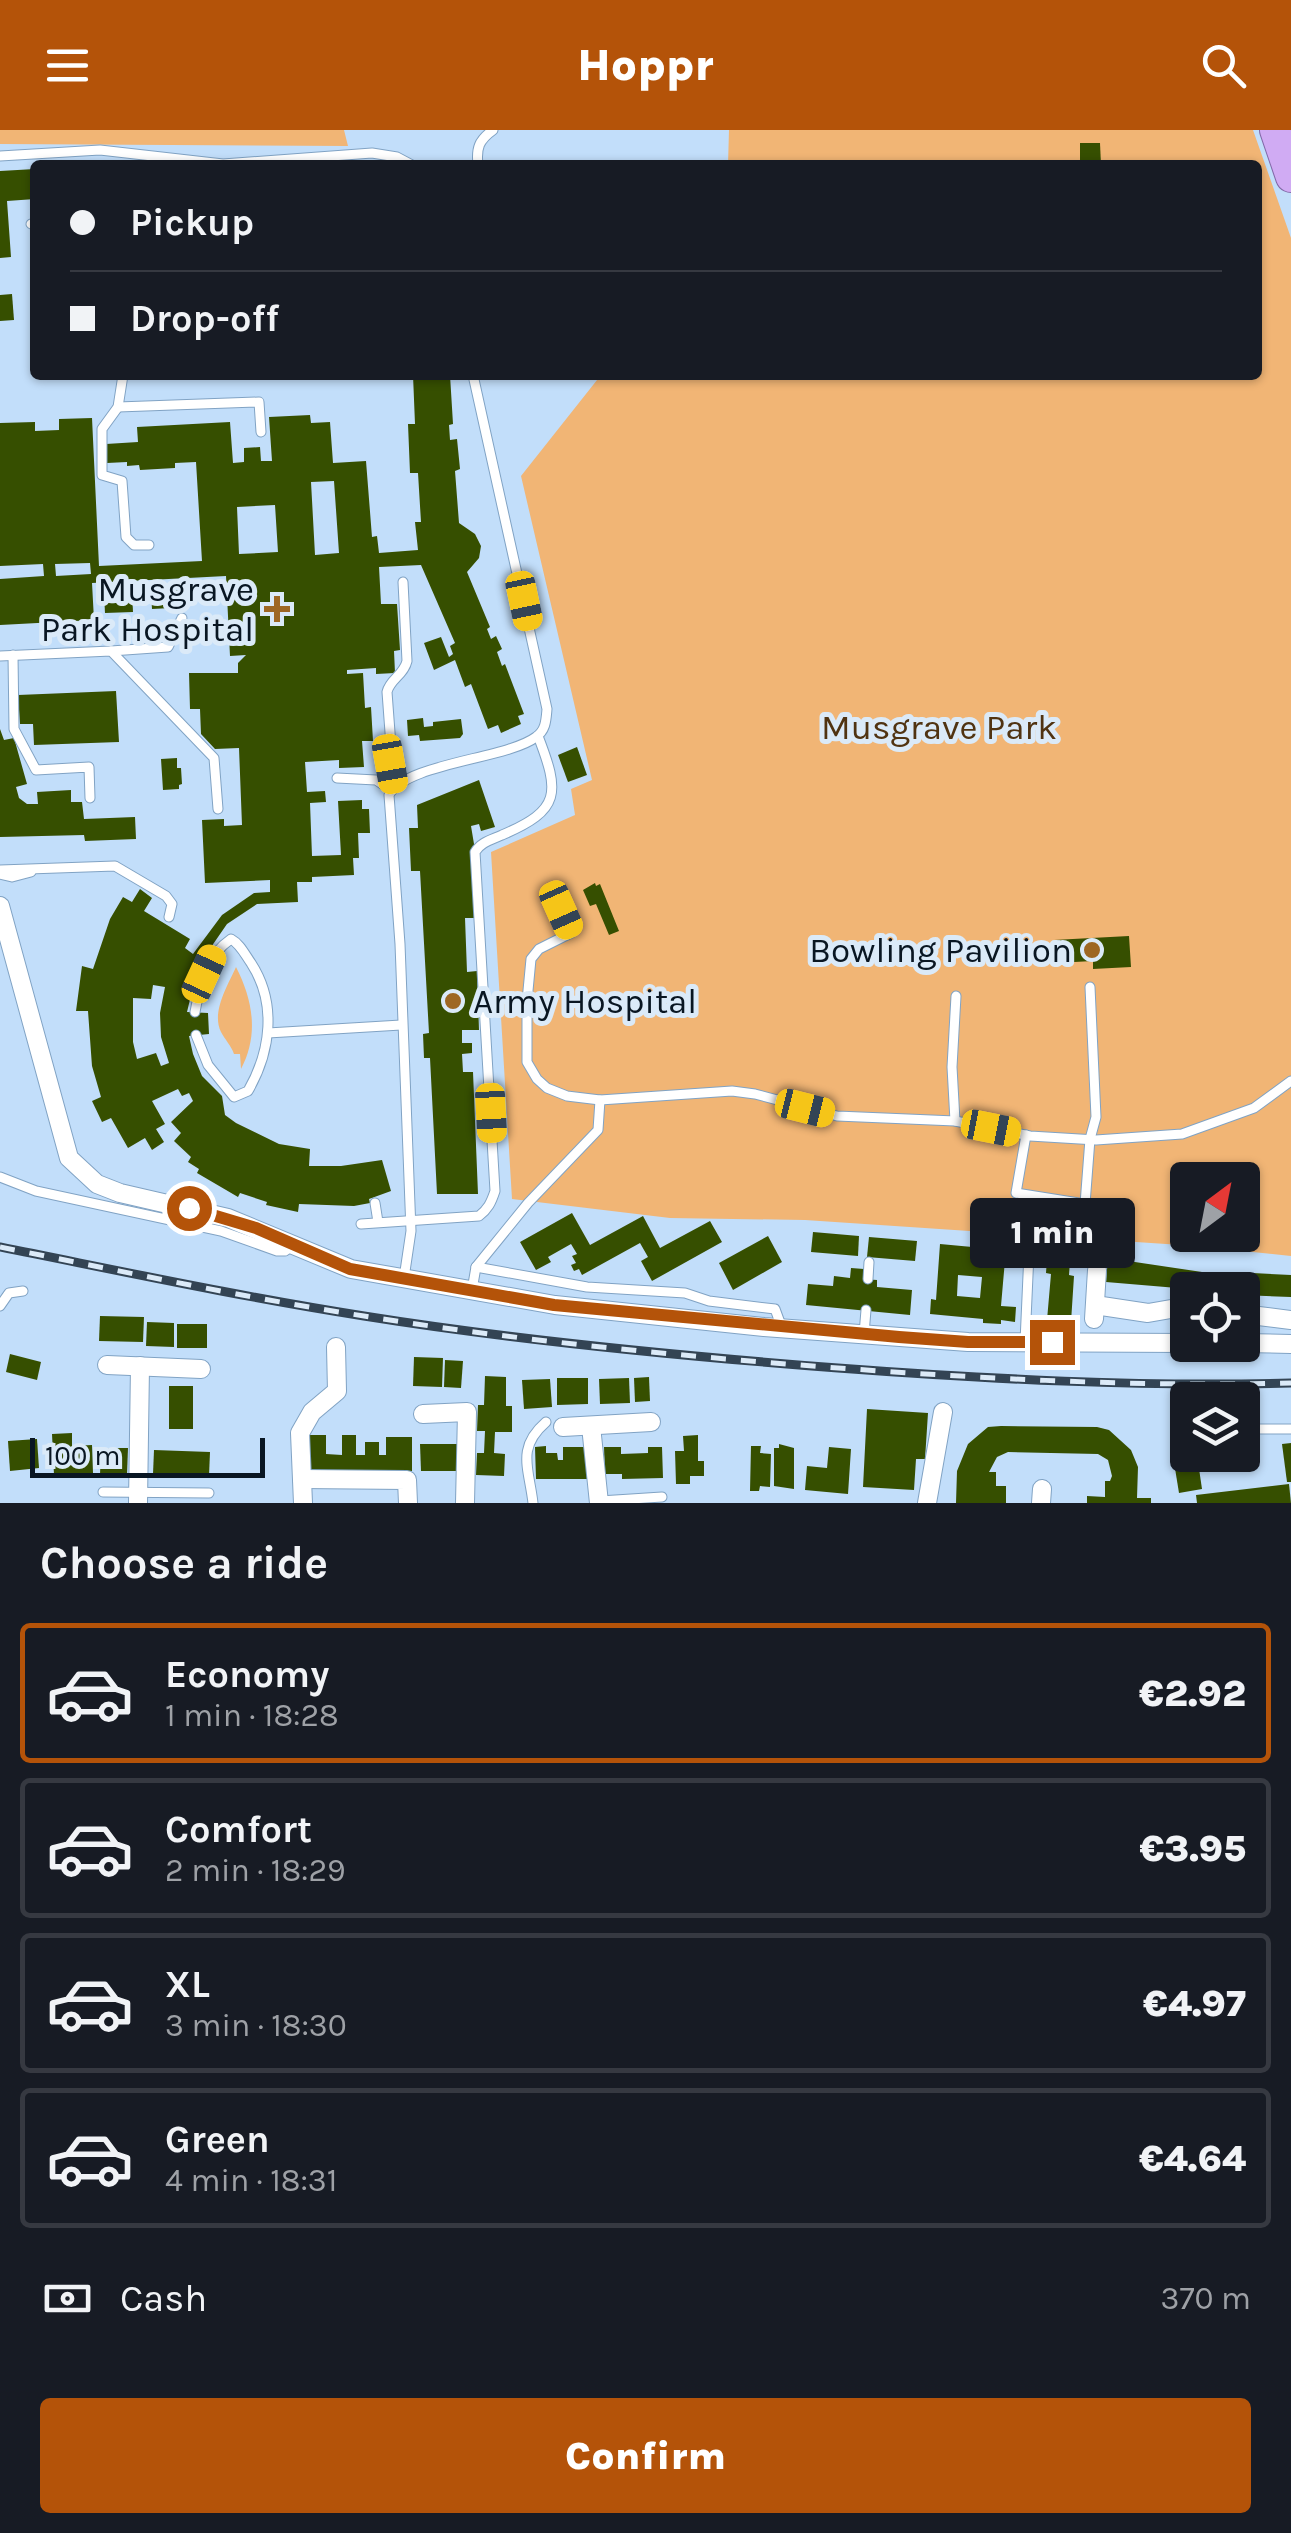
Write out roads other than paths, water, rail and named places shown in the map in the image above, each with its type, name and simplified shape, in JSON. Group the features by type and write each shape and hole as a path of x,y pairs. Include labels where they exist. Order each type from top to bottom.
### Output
{"street":[{"path":"0,906 69,1158 82,1174 120,1193 228,1218 350,1269 554,1305 968,1342 1170,1342"},
{"path":"1097,1270 1094,1312 1148,1313 1170,1309"},
{"path":"1260,1316 1291,1320"},
{"path":"1260,1344 1291,1344"},
{"path":"303,1503 300,1433 312,1412 338,1391 336,1347"},
{"path":"107,1365 201,1369"},
{"path":"138,1498 140,1366"},
{"path":"423,1414 467,1412 465,1503"},
{"path":"927,1503 944,1412"},
{"path":"554,1425 650,1422"},
{"path":"592,1426 599,1502"},
{"path":"302,1479 407,1480 408,1503"}],"lane":[{"path":"477,160 476,150 493,130"},
{"path":"0,156 100,150 138,160"},
{"path":"311,160 372,153 402,160"},
{"path":"123,380 118,408 102,428 102,474 122,481 126,537 134,545 150,545"},
{"path":"336,778 376,780 393,788 538,736 546,725 547,708 474,380"},
{"path":"118,408 258,402 261,432"},
{"path":"403,582 407,662 388,685 387,692 393,788 388,801 400,944 410,1222 404,1278"},
{"path":"0,656 168,647 182,618"},
{"path":"110,650 214,758 218,809"},
{"path":"13,655 14,728 36,770 89,767 90,798"},
{"path":"361,1224 479,1216 489,1208 495,1191 476,852 483,843 529,824 549,804 554,778 538,736"},
{"path":"0,872 12,877 44,868 116,866 166,896 172,904 170,917"},
{"path":"561,910 571,933 539,948 530,959 526,1001 528,1062 536,1079 567,1096 600,1100 732,1091 837,1116 955,1121 1026,1135 1090,1139 1182,1134 1254,1108 1291,1081"},
{"path":"194,1012 213,954 231,939 237,942 258,973 269,1017 258,1074 248,1091 234,1097 216,1076 196,1035"},
{"path":"1026,1135 1016,1193 1085,1204 1090,1139 1096,1116 1090,987"},
{"path":"955,1121 952,1068 956,996"},
{"path":"268,1033 401,1025"},
{"path":"472,1290 476,1267 528,1203 598,1130 600,1100"},
{"path":"0,1177 36,1191 221,1231 277,1251 285,1251 294,1244"},
{"path":"375,1203 378,1222"},
{"path":"1024,1342 1029,1253"},
{"path":"868,1280 869,1262"},
{"path":"476,1267 587,1287 684,1293 709,1301 775,1309 782,1328"},
{"path":"0,1306 9,1294 24,1291"},
{"path":"864,1334 866,1310"},
{"path":"532,1503 526,1449 533,1434 554,1425"},
{"path":"1260,1429 1291,1428"},
{"path":"103,1492 138,1498 209,1493"},
{"path":"599,1502 662,1498"}],"railway":[{"path":"0,1247 318,1309 601,1347 1008,1379 1291,1383"}],"place":[{"name":"Musgrave Park Hospital","path":"277,609"},
{"name":"Bowling Pavilion","path":"1092,950"},
{"name":"Army Hospital","path":"453,1001"}],"park label":[{"name":"Musgrave Park","path":"939,727"}]}
